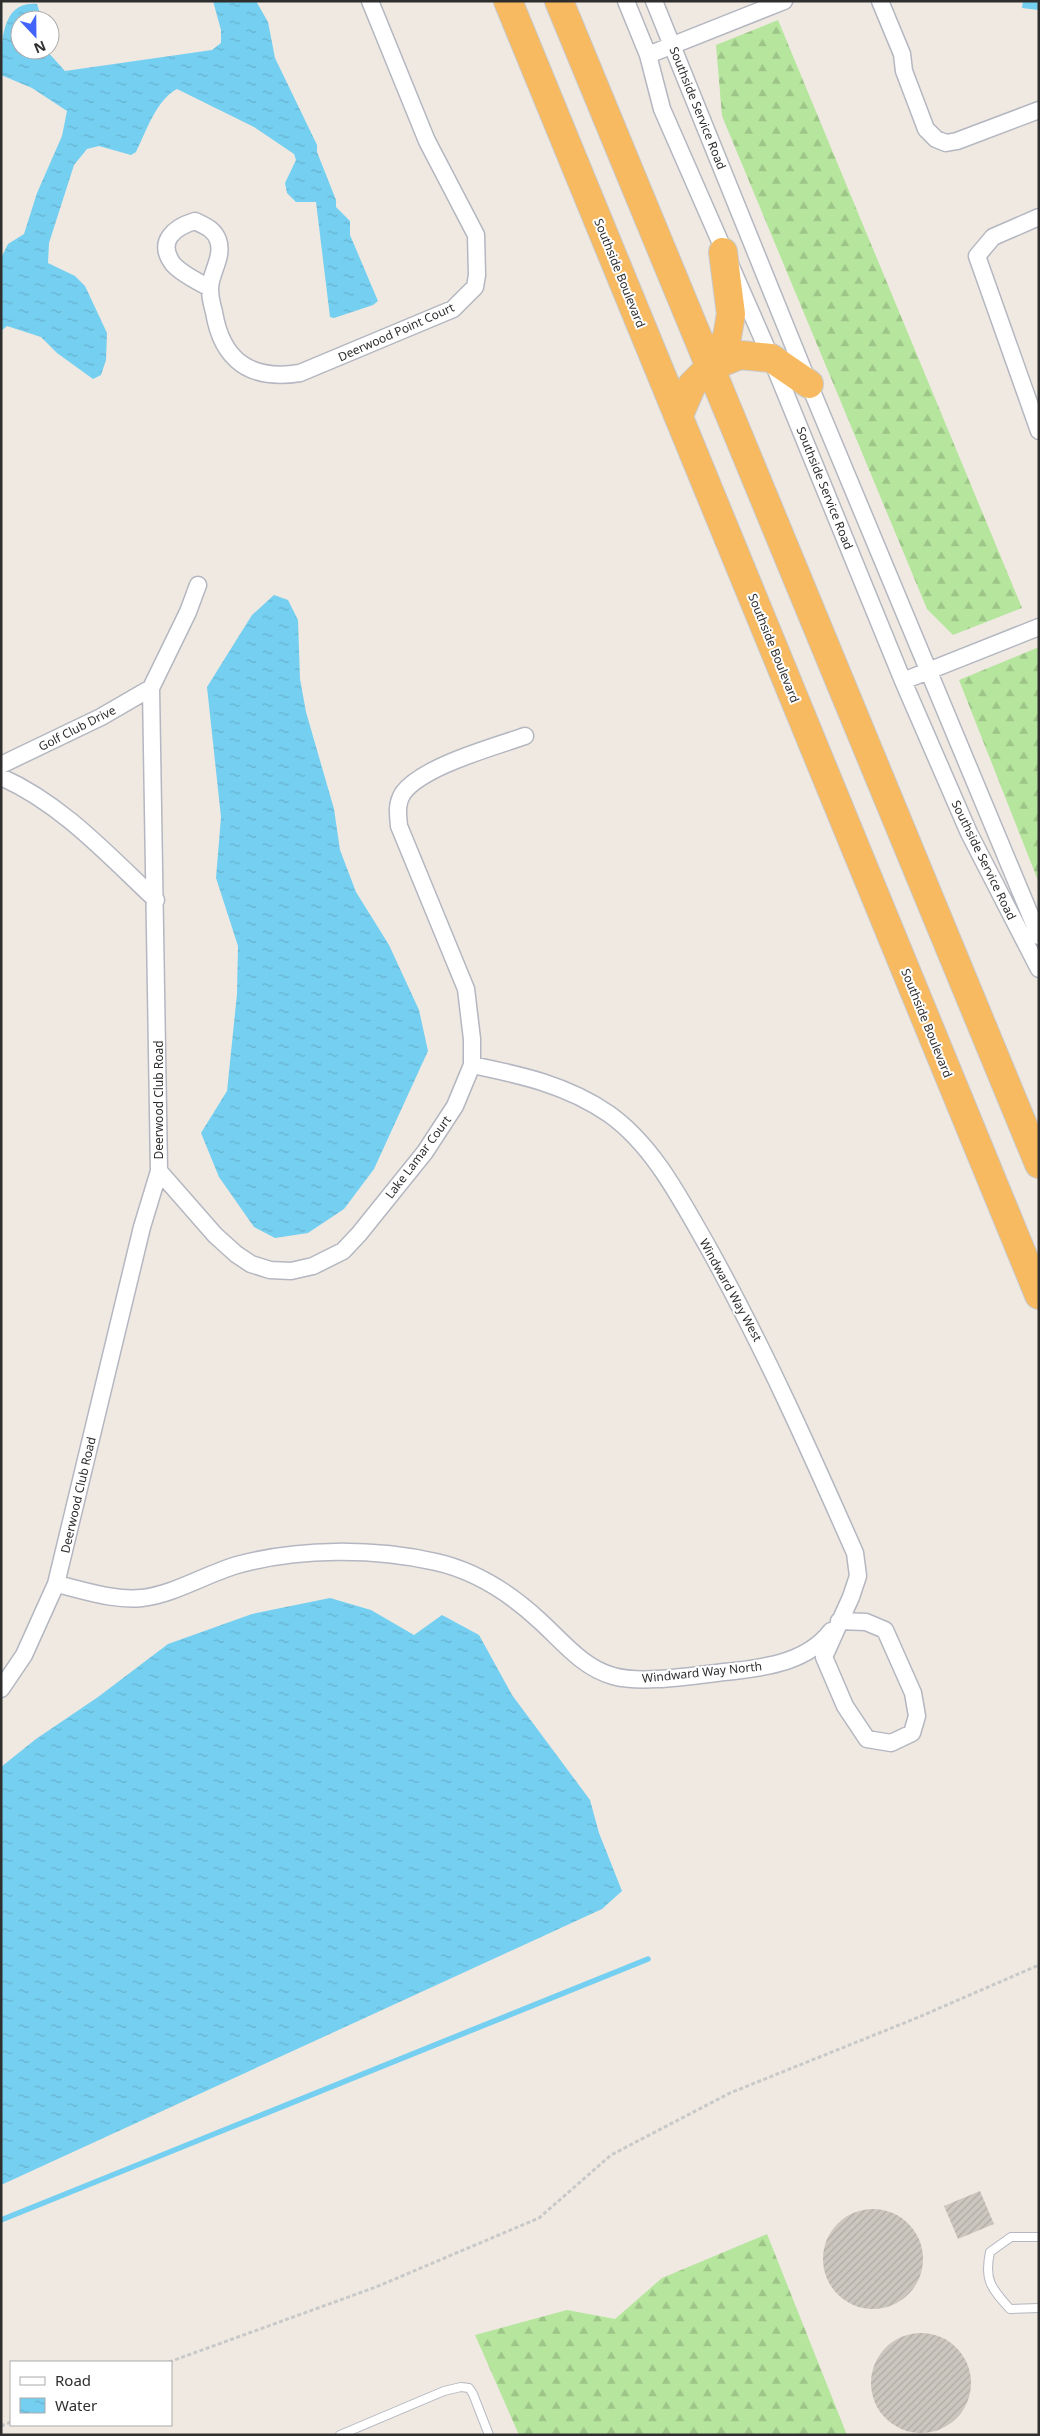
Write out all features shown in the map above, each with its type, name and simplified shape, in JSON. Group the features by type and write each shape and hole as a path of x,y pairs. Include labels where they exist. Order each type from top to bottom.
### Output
{"highway":[{"name":"Southside Boulevard","path":"508,1 1039,1295"},
{"path":"560,1 1039,1164"},
{"path":"679,415 692,384 710,367 727,337 732,314 723,252"},
{"path":"710,367 740,356 771,358 809,384"}],"street":[{"name":"Deerwood Point Court","path":"210,288 217,331 227,350 249,368 262,374 281,376 300,373 453,309 474,287 478,260 476,235 427,141 370,1"},
{"name":"Southside Service Road","path":"626,1 648,55 662,109 771,358 968,833 1039,969"},
{"name":"Southside Service Road","path":"654,1 809,384 1039,936"},
{"path":"648,55 784,1"},
{"path":"880,1 902,54 904,71 926,129 936,139 946,143 957,141 1039,110"},
{"path":"1039,217 993,237 977,256 1039,431"},
{"name":"Deerwood Club Road","path":"1,1689 24,1655 56,1584 142,1227 159,1171 157,1151 156,900 151,688 188,612 198,585"},
{"path":"904,681 1039,627"},
{"name":"Golf Club Drive","path":"1,765 101,717 151,688"},
{"name":"Lake Lamar Court","path":"159,1171 215,1235 236,1254 251,1264 270,1270 291,1271 313,1266 343,1251 359,1234 425,1152 455,1106 472,1065 472,1039 466,989 400,826 397,808 403,793 448,762 525,736"},
{"path":"1,777 24,787 56,808 156,900"},
{"name":"Windward Way West","path":"472,1065 524,1076 566,1089 609,1114 636,1138 655,1160 693,1220 748,1318 785,1394 855,1553 858,1576 851,1597 838,1621"},
{"name":"Windward Way North","path":"56,1584 115,1598 143,1598 238,1565 275,1557 353,1553 398,1556 438,1562 482,1579 509,1596 580,1658 612,1676 634,1680 757,1668 795,1659 816,1646 830,1634 838,1621"},
{"path":"838,1621 866,1622 885,1630 913,1693 917,1716 912,1733 891,1743 867,1739 845,1706 824,1657 838,1621"}],"lane":[{"path":"1039,2237 1010,2237 990,2252 986,2270 992,2290 1010,2309 1039,2308"},
{"path":"340,2435 444,2391 461,2387 469,2388 473,2394 489,2435"}],"path":[{"path":"172,2361 376,2287 539,2218 611,2155 730,2093 919,2017 1039,1965"}],"green space":[{"path":"778,20 1022,608 953,635 927,609 722,116 716,45"},
{"path":"1039,647 1039,883 959,680"},
{"path":"767,2234 847,2435 519,2435 475,2335 567,2310 615,2319 662,2278"}],"water":[{"path":"213,1 256,1 268,22 275,58 317,145 317,152 336,200 336,207 350,221 350,235 378,301 373,305 334,318 330,317 316,202 296,202 287,193 285,183 296,160 294,154 254,127 177,89 157,108 136,152 131,155 99,146 87,149 74,165 49,243 48,263 75,276 85,286 107,333 106,360 101,375 93,379 57,353 41,337 7,326 1,331 1,258 8,244 24,234 37,193 62,136 67,111 32,88 1,75 1,51 5,27 9,17 10,16 10,60 55,60 65,71 212,50 221,43 221,30"},
{"path":"1023,1 1039,1 1039,10 1022,8"},
{"path":"37,4 39,10 15,10 25,5"},
{"path":"274,595 288,600 298,620 300,679 306,712 334,809 340,850 356,892 389,945 419,1010 428,1051 374,1169 344,1209 308,1233 275,1238 254,1227 219,1177 201,1133 227,1091 237,994 238,946 216,878 221,817 207,687 252,615"},
{"path":"330,1598 371,1610 414,1635 442,1615 479,1635 512,1695 590,1800 599,1833 622,1891 602,1909 1,2185 1,1767 36,1739 98,1697 168,1644 252,1614"}],"building":[{"path":"980,2191 994,2224 958,2239 944,2206"},
{"path":"873,2209 892,2213 908,2224 919,2240 923,2259 919,2278 908,2294 892,2305 873,2309 854,2305 838,2294 827,2278 823,2259 827,2240 838,2224 854,2213"},
{"path":"921,2333 931,2334 949,2341 963,2355 970,2373 970,2393 963,2411 949,2425 931,2432 921,2433 911,2432 893,2425 879,2411 872,2393 871,2383 872,2373 879,2355 893,2341 911,2334"}],"waterway":[{"path":"1,2220 648,1959"}]}
